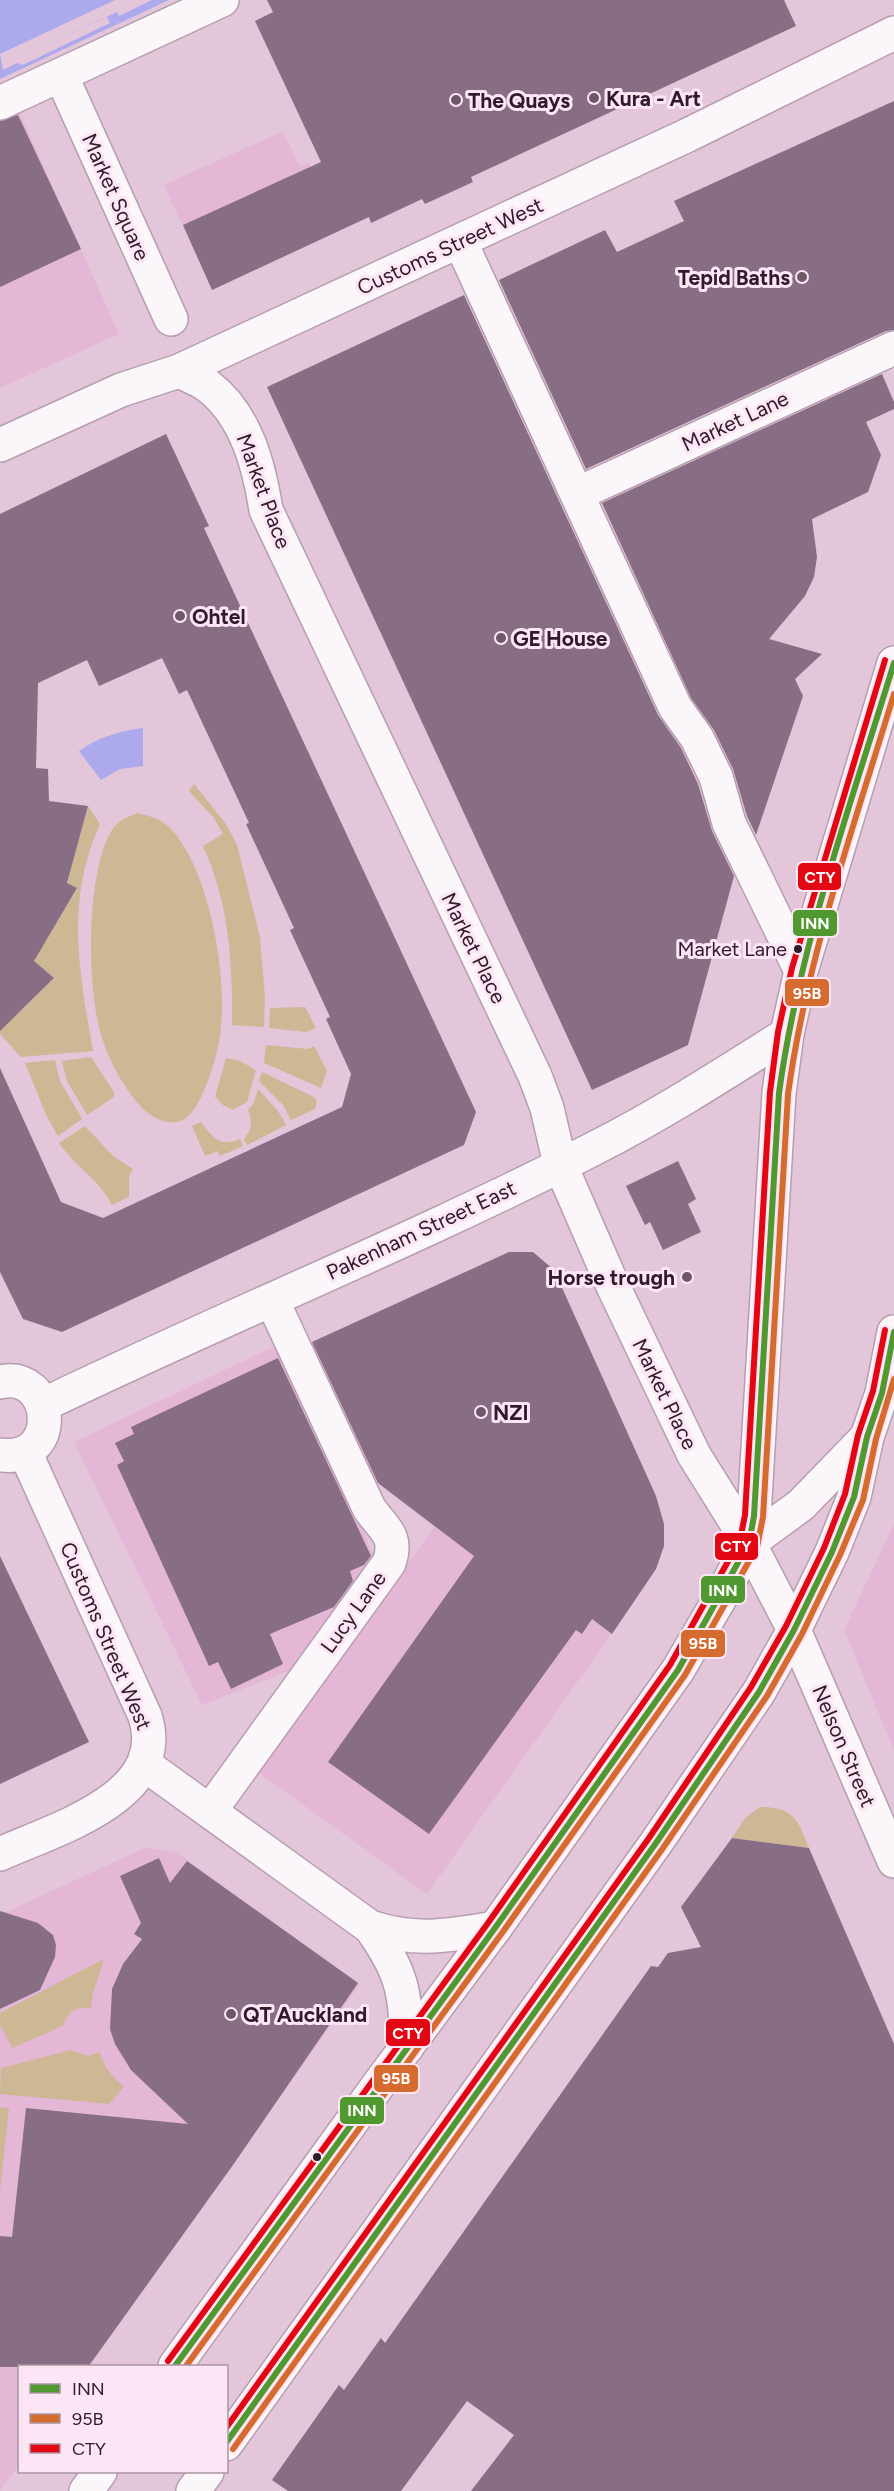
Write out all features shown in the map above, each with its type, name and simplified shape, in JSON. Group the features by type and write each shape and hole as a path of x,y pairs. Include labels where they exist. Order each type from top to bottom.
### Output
{"street":[{"path":"0,103 222,0"},
{"name":"Customs Street West","path":"0,445 120,390 153,377 179,371 688,135 894,33"},
{"name":"Market Square","path":"61,75 171,319"},
{"path":"460,241 675,707 697,738 716,777 729,823 801,971"},
{"name":"Market Lane","path":"577,494 894,348"},
{"name":"Market Place","path":"179,371 206,384 220,396 231,409 248,441 260,470 266,510 535,1076 547,1108 560,1164 613,1286 694,1455 749,1543 794,1630"},
{"path":"176,2365 495,1928 683,1663 749,1543 754,1515 779,1093 787,1034 801,971 894,663"},
{"name":"Pakenham Street East","path":"43,1405 560,1164 692,1094 787,1034"},
{"name":"Lucy Lane","path":"210,1811 389,1563 393,1547 388,1531 369,1508 272,1300"},
{"path":"228,2441 656,1843 759,1692 794,1630 832,1552 854,1497 867,1437 882,1393 894,1339"},
{"path":"5,1376 37,1395 43,1405 45,1426 34,1446 12,1453"},
{"path":"749,1543 801,1505 867,1437"},
{"name":"Customs Street West","path":"12,1453 145,1716 150,1740 149,1753 144,1764"},
{"name":"Nelson Street","path":"794,1630 894,1861"},
{"path":"0,1854 90,1813 115,1799 128,1788 144,1764 370,1927 390,1957 401,1980 406,2006 407,2047"},
{"path":"370,1927 407,1937 433,1938 495,1928"},
{"path":"86,2491 99,2473"},
{"path":"193,2491 206,2473"}],"shaded area":[{"path":"0,0 169,0 0,79"},
{"path":"18,109 119,334 0,388 0,117"},
{"path":"283,131 300,167 309,163 340,230 212,290 164,185"},
{"path":"143,728 143,766 120,769 101,780 79,751 110,735"},
{"path":"194,784 226,824 237,845 260,937 265,997 264,1027 232,1025 232,979 228,934 219,889 203,846 223,834 214,818 189,791"},
{"path":"88,806 100,824 82,881 78,936 83,992 93,1051 21,1057 0,1034 0,1006 22,1010 54,978 28,956 46,940 77,889 67,883"},
{"path":"138,813 155,818 167,825 184,846 205,894 218,951 222,1005 217,1051 208,1081 198,1103 187,1117 177,1122 157,1119 140,1106 128,1090 116,1071 104,1044 94,997 91,936 97,875 103,850 112,830 120,821"},
{"path":"305,1007 316,1028 306,1032 269,1028 270,1008"},
{"path":"266,1045 308,1049 314,1046 327,1071 321,1088 264,1063"},
{"path":"91,1057 114,1092 114,1097 87,1115 67,1081 62,1061"},
{"path":"226,1058 240,1061 256,1070 247,1102 233,1110 223,1105 215,1097"},
{"path":"55,1060 60,1081 82,1119 58,1136 47,1117 25,1063"},
{"path":"262,1072 314,1097 317,1102 315,1109 291,1120 283,1105 259,1081"},
{"path":"258,1089 278,1111 286,1125 247,1145 244,1139 251,1122 248,1110 254,1103"},
{"path":"201,1122 217,1140 227,1142 240,1139 243,1146 220,1156 218,1151 205,1156 192,1126"},
{"path":"85,1126 113,1156 133,1169 129,1177 129,1197 112,1205 101,1188 59,1143"},
{"path":"510,1252 533,1252 554,1270 656,1496 664,1524 664,1546 656,1569 648,1582 427,1894 259,1773 434,1527 376,1482 310,1343"},
{"path":"277,1345 375,1557 291,1670 202,1705 74,1442"},
{"path":"894,1524 894,1750 844,1630"},
{"path":"760,1807 780,1809 793,1817 809,1848 732,1838 745,1818"},
{"path":"144,1848 176,1852 360,1984 91,2365 18,2365 18,2466 0,2491 0,1915"},
{"path":"104,1959 93,1993 91,2008 76,2009 67,2017 63,2026 12,2048 0,2025 0,2013"},
{"path":"71,2050 89,2056 100,2052 109,2071 124,2087 109,2104 0,2094 1,2068"},
{"path":"0,2107 9,2108 0,2192"}],"pier":[{"path":"115,0 152,0 119,16 117,12 26,54 107,17 110,23 29,62 22,65 17,63 3,70 0,54"}],"building":[{"path":"267,0 784,0 796,26 471,177 473,182 425,204 422,199 371,223 369,217 212,290 183,225 321,162 255,21 273,12"},
{"path":"894,101 894,330 886,331 586,469 499,280 605,230 617,252 684,221 674,201"},
{"path":"18,115 81,249 0,287 0,121"},
{"name":"GE House","path":"464,295 658,715 681,748 698,784 712,831 734,876 688,1045 592,1090 267,387"},
{"path":"882,374 894,402 894,409 866,422 881,455 868,492 812,519 817,557 814,577 805,596 769,639 822,654 795,679 803,696 756,835 747,816 733,769 714,730 691,698 602,503"},
{"path":"166,434 209,526 204,528 476,1112 464,1145 62,1332 23,1319 0,1272 0,1068 61,1202 103,1218 342,1107 351,1074 326,1019 330,1017 290,930 294,928 246,824 249,823 187,690 179,694 162,658 99,686 87,660 38,683 36,768 48,769 49,801 88,806 67,883 77,888 34,961 54,978 0,1031 0,514"},
{"path":"678,1161 696,1199 688,1204 701,1232 663,1250 650,1222 645,1225 626,1186"},
{"name":"NZI","path":"509,1252 533,1252 554,1270 656,1496 664,1524 664,1546 656,1569 612,1634 592,1619 582,1634 576,1630 429,1834 328,1762 474,1556 378,1483 312,1342"},
{"path":"278,1358 371,1556 364,1565 350,1571 353,1581 334,1607 270,1634 283,1664 231,1689 218,1662 209,1666 117,1465 124,1461 115,1443 134,1434 131,1427"},
{"path":"0,1556 89,1742 0,1784"},
{"path":"732,1838 809,1848 894,2044 894,2491 471,2491 514,2435 467,2401 401,2491 288,2491 272,2480 339,2385 344,2390 381,2338 385,2343 651,1966 658,1967 668,1953 701,1947 681,1907"},
{"path":"159,1858 170,1883 187,1861 358,1983 233,2165 89,2365 0,2367 0,2236 12,2237 26,2108 188,2124 131,2070 115,2044 110,2029 112,1989 123,1964 142,1939 134,1934 141,1923 120,1876"},
{"path":"0,1911 38,1923 53,1935 56,1945 55,1957 40,1990 0,2009"}],"transit line":[{"name":"CTY","path":"168,2361 488,1923 670,1665 740,1540 745,1515 770,1092 778,1032 792,968 885,660"},
{"name":"INN","path":"176,2365 495,1928 678,1670 749,1543 754,1516 779,1093 788,1038 799,984 828,876 894,663"},
{"name":"95B","path":"187,2365 502,1933 685,1675 757,1547 763,1517 788,1094 796,1043 833,892 894,694"},
{"name":"CTY","path":"228,2425 649,1838 751,1687 786,1626 824,1548 845,1494 858,1435 873,1391 885,1330"},
{"name":"INN","path":"228,2440 656,1843 759,1692 794,1630 832,1552 854,1497 867,1437 882,1393 894,1332"},
{"name":"95B","path":"233,2449 663,1848 767,1696 802,1634 840,1555 863,1500 876,1439 894,1379"}],"place":[{"name":"Kura - Art","path":"594,98"},
{"name":"The Quays","path":"456,100"},
{"name":"Tepid Baths","path":"802,277"},
{"name":"Ohtel","path":"180,616"},
{"name":"GE House","path":"501,638"},
{"name":"Market Lane","path":"798,949"},
{"name":"Horse trough","path":"687,1277"},
{"name":"NZI","path":"481,1412"},
{"name":"QT Auckland","path":"231,2014"}]}
